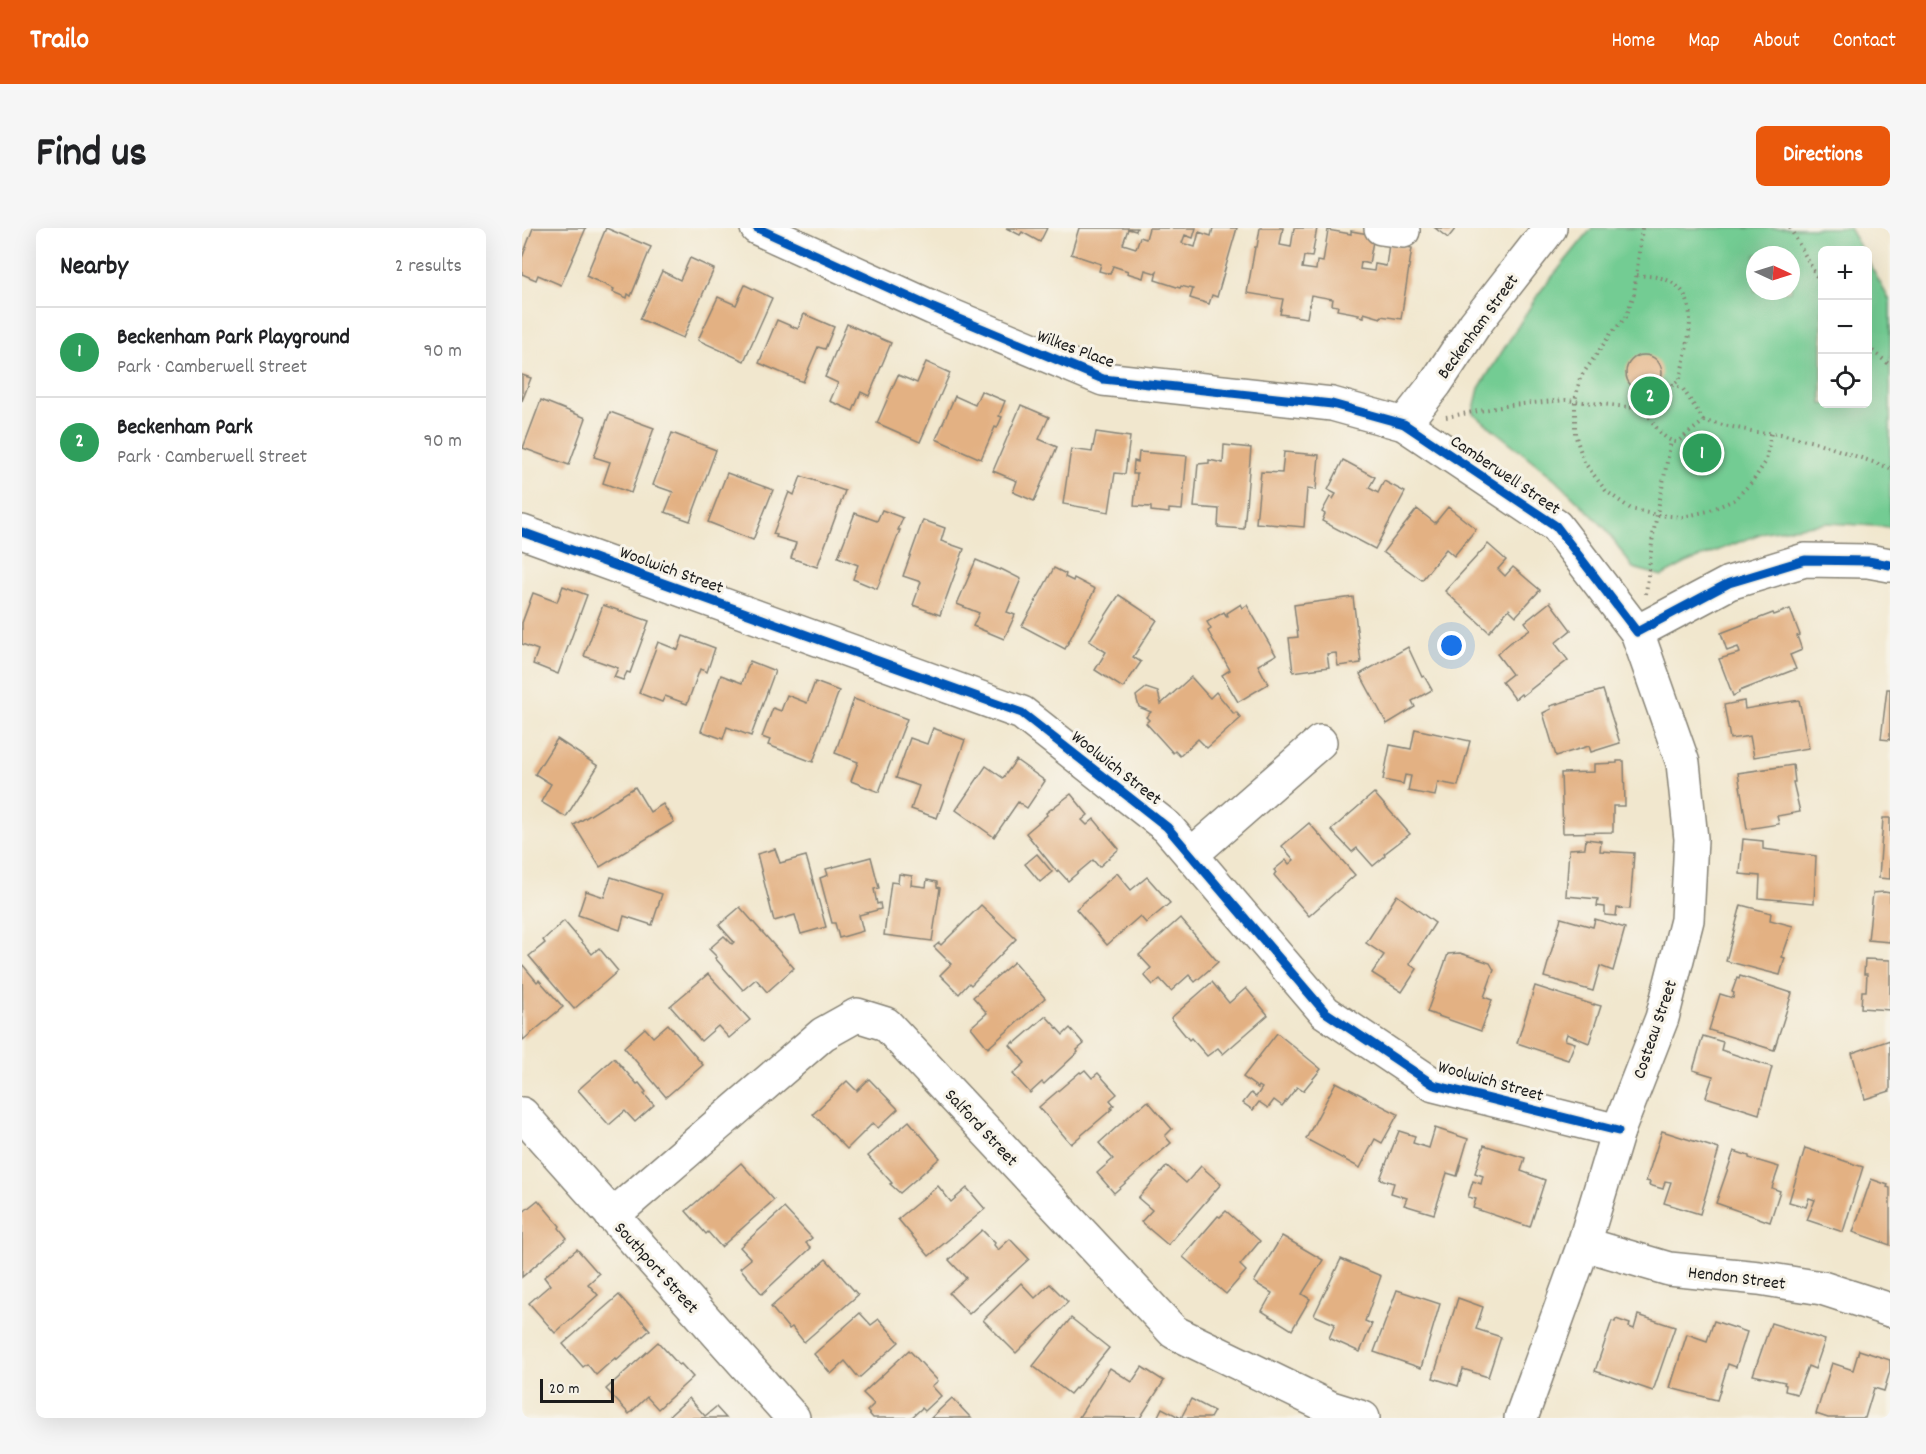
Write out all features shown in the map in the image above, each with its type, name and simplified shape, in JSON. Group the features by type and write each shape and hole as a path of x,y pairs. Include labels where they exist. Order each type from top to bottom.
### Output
{"street":[{"name":"Wilkes Place","path":"758,228 933,308 1103,379 1332,405 1404,424"},
{"name":"Beckenham Street","path":"1404,424 1436,383 1475,324 1550,228"},
{"name":"Camberwell Street","path":"1404,424 1556,526 1637,632"},
{"name":"Woolwich Street","path":"522,532 1022,713 1167,827 1324,1012 1434,1085 1618,1131"},
{"path":"1637,632 1729,583 1805,560 1868,561 1890,565"},
{"name":"Costeau Street","path":"1521,1418 1584,1244 1618,1131 1662,1018 1687,920 1691,839 1683,763 1637,632"},
{"path":"1191,855 1320,742"},
{"name":"Salford Street","path":"612,1216 823,1034 856,1015 886,1024 1174,1332 1331,1408 1363,1418"},
{"name":"Southport Street","path":"522,1114 793,1418"},
{"name":"Hendon Street","path":"1584,1244 1669,1269 1759,1278 1822,1288 1890,1311"}],"path":[{"path":"1642,228 1634,294 1626,317 1610,335 1580,378 1575,400 1575,434 1584,462 1606,491 1631,509 1657,515 1683,517 1708,511 1734,500 1752,481 1766,461 1771,433"},
{"path":"1790,228 1818,279"},
{"path":"1637,275 1661,278 1679,288 1686,296 1692,312 1680,379 1645,410"},
{"path":"1872,350 1890,365"},
{"path":"1673,385 1683,389 1704,421 1818,443 1890,468"},
{"path":"1404,424 1511,405 1575,400 1645,410 1655,426 1671,441 1677,442 1704,421"},
{"path":"1637,632 1647,590 1657,515 1671,441"}],"green space":[{"path":"1592,228 1849,228 1860,246 1818,246 1818,408 1872,408 1872,268 1890,301 1890,527 1828,523 1765,532 1686,563 1662,576 1633,568 1605,528 1555,479 1473,413 1479,388 1539,293"}],"building":[{"path":"533,228 586,228 561,285 538,275 536,280 522,274 522,258"},
{"path":"606,228 651,247 631,296 628,294 627,298 586,276"},
{"path":"1006,228 1047,228 1040,242 1022,232 1020,235"},
{"path":"1079,228 1137,228 1136,231 1128,229 1123,244 1136,248 1140,237 1146,239 1149,228 1196,228 1193,238 1185,235 1182,243 1195,247 1199,232 1211,236 1213,228 1237,228 1217,297 1212,295 1209,304 1190,298 1193,289 1181,286 1180,288 1155,280 1157,271 1155,273 1145,270 1143,278 1113,266 1110,274 1099,271 1101,264 1071,254"},
{"path":"1260,228 1283,228 1280,245 1291,247 1294,228 1317,228 1312,257 1304,256 1302,268 1316,270 1317,261 1323,262 1328,230 1374,235 1369,264 1361,262 1360,269 1374,271 1375,264 1386,266 1389,244 1412,248 1401,319 1381,316 1381,318 1364,313 1364,317 1358,316 1359,314 1337,310 1338,306 1332,305 1333,299 1311,295 1307,318 1280,314 1283,299 1247,293"},
{"path":"1435,228 1456,228 1448,238"},
{"path":"690,258 714,269 683,338 640,319 662,271 680,280"},
{"path":"745,285 772,298 744,361 698,340 718,297 736,305"},
{"path":"804,314 834,327 825,349 818,347 803,382 759,363 777,320 798,329"},
{"path":"847,324 891,343 869,396 861,392 853,411 830,401 838,383 825,377"},
{"path":"1644,355 1656,361 1662,373 1656,385 1644,391 1632,385 1626,373 1632,361"},
{"path":"926,362 950,373 920,442 877,423 898,375 917,383"},
{"path":"522,375 531,378 522,401"},
{"path":"981,391 1005,401 999,416 1002,417 981,459 936,439 955,396 975,405"},
{"path":"541,400 586,418 569,465 523,448"},
{"path":"1021,405 1049,417 1039,439 1057,447 1034,501 1013,492 1017,481 993,471"},
{"path":"610,412 654,428 631,493 603,483 610,462 594,457"},
{"path":"1096,432 1130,437 1125,474 1115,473 1109,512 1063,504 1071,449 1092,452"},
{"path":"672,433 716,450 690,521 665,512 673,492 653,485"},
{"path":"1224,445 1251,448 1244,529 1218,527 1219,509 1194,507 1198,464 1209,463 1209,460 1223,463"},
{"path":"1139,452 1187,456 1182,510 1169,509 1169,513 1151,511 1151,507 1134,506 1137,474 1133,474 1134,461 1138,462"},
{"path":"1284,452 1319,455 1316,490 1307,489 1304,527 1256,523 1261,472 1282,473"},
{"path":"1343,460 1375,477 1369,488 1378,493 1384,481 1405,492 1375,549 1322,521 1325,514 1322,512 1330,497 1333,499 1336,494 1328,490"},
{"path":"727,473 773,490 753,540 708,522"},
{"path":"801,476 845,491 817,567 791,558 796,543 773,534 789,492 794,495"},
{"path":"1448,507 1476,529 1454,556 1446,549 1422,580 1383,552 1417,509 1435,523"},
{"path":"882,510 903,518 877,589 853,579 858,565 838,557 855,513 877,521"},
{"path":"923,520 945,528 941,541 964,549 940,615 913,605 921,582 903,576"},
{"path":"1488,544 1506,560 1498,569 1505,576 1513,567 1540,590 1516,616 1509,609 1489,632 1445,591"},
{"path":"976,560 1021,579 1007,612 1015,615 1004,639 973,626 979,613 957,604"},
{"path":"1054,568 1066,574 1065,577 1073,581 1074,578 1095,589 1065,649 1022,626"},
{"path":"563,586 587,595 558,674 533,664 538,650 522,644 522,623 533,593 557,602"},
{"path":"1119,595 1157,620 1133,657 1141,662 1123,688 1095,670 1106,652 1089,641"},
{"path":"1353,597 1361,663 1338,666 1336,653 1327,654 1329,667 1293,672 1289,638 1298,637 1294,605"},
{"path":"1550,602 1571,630 1555,643 1568,660 1515,699 1502,682 1512,674 1497,654 1530,629 1525,622"},
{"path":"1241,604 1243,608 1247,605 1276,655 1258,665 1268,684 1238,702 1222,675 1230,670 1208,631 1211,629 1207,622 1224,612 1227,617 1227,613"},
{"path":"603,605 649,621 630,673 627,672 623,680 614,677 618,668 584,656"},
{"path":"1790,609 1800,635 1797,636 1802,650 1790,655 1796,669 1739,691 1733,696 1719,659 1740,653 1738,647 1727,651 1721,633 1773,613 1774,615"},
{"path":"683,636 715,648 707,672 700,669 687,704 665,696 662,702 639,693 658,642 678,650"},
{"path":"1408,647 1422,677 1424,676 1432,690 1412,701 1415,707 1387,724 1360,674"},
{"path":"750,661 775,671 751,736 727,727 723,739 701,731 721,675 742,683"},
{"path":"1191,677 1210,698 1216,692 1234,714 1236,712 1241,718 1207,748 1198,739 1180,756 1175,751 1173,753 1146,723 1149,720 1146,717 1151,712 1139,707 1136,696 1146,688 1158,692 1161,704"},
{"path":"815,682 839,691 813,762 768,745 770,740 762,737 773,708 781,711 787,695 807,703"},
{"path":"1887,689 1890,689 1890,740 1881,739"},
{"path":"1603,690 1620,743 1591,752 1589,746 1556,756 1543,713 1551,709 1550,706"},
{"path":"854,699 907,719 879,792 851,781 858,762 835,753"},
{"path":"1799,700 1809,748 1754,757 1750,736 1730,739 1724,705 1744,701 1745,709"},
{"path":"933,728 965,740 937,818 911,809 919,786 896,778 910,738 927,744"},
{"path":"1415,729 1470,741 1458,786 1438,782 1435,796 1408,791 1411,776 1405,775 1403,784 1383,780 1390,745 1411,749"},
{"path":"557,739 598,766 566,817 541,802 551,784 535,774"},
{"path":"1016,760 1045,781 1027,808 1018,802 994,837 956,810 986,766 1003,778"},
{"path":"1617,761 1624,761 1625,806 1613,806 1613,832 1563,833 1561,773 1594,772 1594,764 1617,763"},
{"path":"1793,765 1795,782 1793,782 1800,812 1777,816 1779,824 1747,829 1738,773"},
{"path":"635,787 650,812 663,804 674,822 600,867 574,825"},
{"path":"1374,793 1410,834 1384,854 1385,856 1373,866 1357,848 1352,852 1331,830"},
{"path":"1071,794 1088,815 1082,820 1087,825 1094,819 1119,849 1099,867 1093,860 1068,881 1058,870 1057,872 1026,833 1047,815 1046,813"},
{"path":"1883,818 1890,818 1890,879 1879,878"},
{"path":"1309,823 1355,875 1309,916 1274,875 1276,872 1274,870 1286,860 1289,864 1294,860 1282,846"},
{"path":"1586,839 1601,841 1600,851 1634,853 1630,909 1617,908 1616,916 1605,915 1605,907 1597,906 1598,899 1566,896 1569,849 1585,848"},
{"path":"1743,839 1763,841 1763,849 1816,856 1814,903 1759,898 1760,876 1740,874"},
{"path":"775,849 780,863 806,856 826,927 801,934 795,915 774,921 757,854"},
{"path":"1037,854 1052,872 1040,882 1025,864"},
{"path":"871,857 879,888 874,889 877,904 880,903 881,909 859,915 863,931 839,938 835,923 832,923 820,878 828,875 826,869"},
{"path":"1117,873 1131,890 1147,877 1170,903 1146,923 1140,916 1107,945 1076,909"},
{"path":"899,874 912,876 911,885 926,887 927,880 937,882 937,887 940,888 932,941 884,935 891,882 898,883"},
{"path":"611,877 662,894 652,925 624,916 620,930 578,915 586,891 604,897"},
{"path":"1873,893 1890,893 1890,942 1868,940"},
{"path":"1397,895 1435,923 1409,964 1417,969 1402,992 1372,973 1384,955 1366,943"},
{"path":"981,905 1016,939 971,985 969,983 959,994 940,975 951,964 934,947 939,943 941,945"},
{"path":"1741,905 1771,913 1770,920 1793,926 1782,957 1785,958 1780,975 1726,961"},
{"path":"740,907 794,968 767,992 756,979 743,990 709,949 724,936 732,944 734,942 719,925"},
{"path":"1180,918 1218,962 1195,982 1189,975 1171,991 1160,979 1153,985 1144,975 1151,968 1139,955"},
{"path":"1561,918 1593,927 1595,919 1625,928 1613,971 1600,966 1593,991 1544,977"},
{"path":"564,921 592,954 599,948 618,971 574,1009 529,956 545,943 543,940"},
{"path":"1460,953 1490,963 1494,970 1484,997 1492,1000 1481,1031 1427,1012 1448,954"},
{"path":"1865,959 1890,960 1890,1010 1861,1008 1862,991 1866,991"},
{"path":"1014,962 1045,998 988,1048 971,1027 987,1013 973,997"},
{"path":"522,964 563,1007 523,1040"},
{"path":"708,974 750,1020 729,1038 718,1026 701,1041 670,1006"},
{"path":"1740,976 1792,993 1774,1050 1709,1030 1720,994 1733,998 1734,993 1732,992"},
{"path":"1212,982 1229,1003 1246,988 1268,1015 1223,1054 1218,1048 1207,1056 1191,1038 1189,1040 1171,1018"},
{"path":"1535,986 1601,1006 1589,1043 1567,1034 1565,1040 1575,1043 1568,1060 1517,1043"},
{"path":"1046,1016 1063,1035 1070,1028 1084,1044 1044,1084 1042,1082 1030,1093 1013,1074 1025,1063 1010,1045"},
{"path":"668,1024 703,1065 666,1097 624,1047 645,1028 653,1037"},
{"path":"1277,1033 1321,1069 1303,1091 1297,1087 1282,1106 1274,1100 1268,1108 1259,1102 1253,1110 1243,1103 1251,1093 1256,1097 1262,1088 1259,1086 1258,1088 1243,1077"},
{"path":"1703,1036 1723,1042 1721,1050 1772,1067 1759,1114 1706,1097 1713,1076 1693,1070"},
{"path":"1890,1040 1890,1091 1865,1099 1852,1053"},
{"path":"614,1058 637,1084 639,1083 646,1092 644,1094 654,1105 635,1122 625,1111 609,1125 578,1090"},
{"path":"1085,1070 1092,1078 1098,1073 1117,1094 1110,1100 1114,1105 1112,1109 1071,1144 1039,1107"},
{"path":"869,1079 898,1109 878,1128 873,1123 847,1149 813,1114 847,1081 857,1091"},
{"path":"1336,1082 1398,1114 1382,1143 1375,1139 1360,1168 1306,1139"},
{"path":"1148,1101 1172,1129 1165,1136 1171,1143 1114,1193 1097,1173 1113,1159 1099,1143"},
{"path":"909,1121 940,1158 900,1193 868,1156"},
{"path":"1435,1128 1468,1139 1457,1176 1447,1173 1434,1214 1404,1205 1407,1198 1391,1193 1394,1183 1380,1179 1399,1131 1415,1136 1413,1143 1429,1148"},
{"path":"1662,1131 1719,1149 1700,1214 1664,1203 1671,1182 1665,1181 1663,1189 1649,1185 1650,1182 1646,1181"},
{"path":"1484,1145 1525,1158 1521,1171 1545,1180 1530,1227 1473,1208 1476,1199 1468,1197 1473,1181 1481,1184 1483,1176 1475,1173"},
{"path":"1805,1148 1863,1167 1843,1232 1807,1220 1815,1200 1809,1198 1806,1207 1789,1202"},
{"path":"1734,1151 1779,1167 1772,1188 1780,1191 1770,1222 1716,1203"},
{"path":"741,1163 774,1200 721,1247 686,1211"},
{"path":"1167,1166 1186,1183 1201,1166 1221,1184 1168,1245 1141,1222 1152,1210 1138,1198"},
{"path":"1871,1179 1888,1185 1887,1187 1890,1188 1890,1245 1853,1232"},
{"path":"938,1186 951,1202 967,1188 985,1209 929,1256 898,1219"},
{"path":"538,1200 567,1238 522,1277 522,1213"},
{"path":"784,1208 812,1238 806,1243 811,1248 762,1294 740,1268 751,1259 740,1247"},
{"path":"1226,1211 1260,1241 1240,1265 1246,1271 1226,1294 1183,1257 1218,1216 1220,1217"},
{"path":"982,1230 995,1243 998,1250 1010,1239 1029,1259 969,1314 949,1293 966,1278 949,1260"},
{"path":"1282,1236 1323,1260 1302,1294 1310,1299 1292,1330 1262,1311 1272,1293 1254,1282"},
{"path":"577,1249 599,1274 588,1284 598,1295 555,1333 529,1303 550,1285 544,1277"},
{"path":"826,1259 858,1295 804,1342 792,1327 789,1329 771,1307"},
{"path":"1341,1259 1381,1276 1365,1321 1372,1324 1360,1352 1329,1338 1335,1324 1314,1315"},
{"path":"1021,1283 1035,1298 1050,1284 1068,1302 1016,1353 983,1320"},
{"path":"1397,1290 1440,1304 1421,1368 1374,1352"},
{"path":"619,1295 650,1330 596,1375 587,1364 583,1367 563,1344"},
{"path":"1458,1298 1483,1307 1476,1329 1501,1337 1488,1377 1463,1369 1458,1386 1433,1378"},
{"path":"860,1313 871,1325 879,1319 899,1342 859,1378 845,1361 831,1374 814,1354"},
{"path":"1638,1315 1675,1327 1653,1391 1595,1371 1612,1321 1615,1322 1616,1319 1630,1324 1629,1327 1634,1329"},
{"path":"1071,1318 1109,1348 1070,1394 1033,1366"},
{"path":"1714,1321 1747,1332 1736,1367 1728,1364 1717,1400 1670,1388 1687,1334 1707,1341"},
{"path":"1771,1323 1825,1340 1815,1369 1808,1366 1797,1394 1785,1391 1785,1382 1753,1375"},
{"path":"658,1342 693,1377 658,1409 647,1397 629,1414 606,1389"},
{"path":"909,1350 938,1381 932,1386 941,1396 925,1411 922,1408 911,1418 873,1418 867,1411 874,1404 863,1393"},
{"path":"1859,1350 1890,1360 1890,1371 1884,1391 1874,1388 1865,1418 1828,1418 1816,1414 1832,1363 1853,1370"},
{"path":"1142,1367 1164,1381 1140,1418 1079,1417 1110,1368 1132,1382"},
{"path":"689,1398 705,1416 716,1407 726,1418 667,1418"},
{"path":"952,1398 971,1418 931,1418"},
{"path":"1191,1399 1214,1411 1210,1418 1181,1418"},
{"path":"1162,1408 1181,1418 1157,1418"}],"cycle path":[{"path":"757,228 933,308 1103,379 1332,404 1404,424 1556,526 1637,632 1729,583 1805,560 1868,561 1890,565"},
{"path":"522,532 1022,713 1167,827 1325,1012 1434,1085 1618,1131"}],"place":[{"name":"Beckenham Park","path":"1650,396"},
{"name":"Beckenham Park Playground","path":"1702,453"}]}
